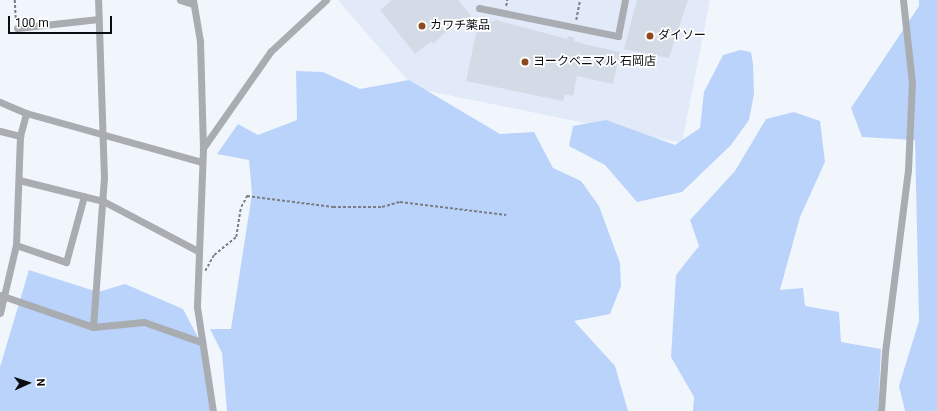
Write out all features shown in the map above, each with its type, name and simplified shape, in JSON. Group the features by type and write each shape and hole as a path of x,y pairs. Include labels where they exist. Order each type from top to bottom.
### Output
{"street":[{"path":"93,327 103,201 103,133 98,0"},
{"path":"180,0 193,2 200,41 203,149 201,162 197,277 200,342 213,411"},
{"path":"203,149 271,51 326,0"},
{"path":"479,8 574,29 618,36 625,0"},
{"path":"881,411 885,352 908,170 912,83 903,0"},
{"path":"17,28 99,19"},
{"path":"0,102 26,113 103,133 201,162"},
{"path":"0,313 16,245 20,180 20,136 26,113"},
{"path":"0,131 20,136"},
{"path":"20,180 103,201 198,251"},
{"path":"16,245 66,262 84,196"},
{"path":"3,296 93,327 144,322 200,342"}],"path":[{"path":"15,0 17,28"},
{"path":"574,29 580,0"},
{"path":"197,277 205,272 214,255 236,237 241,207 247,196 333,207 376,207 400,202 506,215"}],"shaded area":[{"path":"338,0 710,0 682,143 414,88"},
{"path":"919,0 937,0 937,411 905,411 899,386 919,321 915,140 862,137 851,108 919,6"},
{"path":"740,50 751,52 753,64 754,94 749,120 731,145 682,192 637,202 605,165 569,146 573,126 606,120 675,145 700,128 704,92 723,55"},
{"path":"296,71 323,72 360,89 409,80 500,134 534,132 553,168 581,181 599,206 620,263 621,286 610,314 574,321 615,366 628,411 227,411 222,353 210,329 231,329 252,194 249,160 217,154 238,124 258,135 297,120"},
{"path":"794,112 820,121 825,162 800,217 780,290 803,288 805,306 839,312 841,342 881,349 878,411 693,411 694,397 671,357 676,275 699,246 690,220 735,171 766,119"},
{"path":"29,270 98,292 125,284 183,309 207,354 214,411 0,411 0,367"}],"building":[{"name":"カワチ薬品","path":"392,0 458,0 471,16 463,22 460,19 433,44 431,41 415,54 380,10"},
{"path":"637,0 688,0 669,58 624,49"},
{"name":"ヨークベニマル 石岡店","path":"479,19 492,22 496,20 567,39 568,36 575,38 574,41 620,52 613,84 577,76 573,96 565,94 563,101 466,81"}],"place":[{"name":"カワチ薬品","path":"422,26"},
{"name":"ダイソー","path":"650,36"},
{"name":"ヨークベニマル 石岡店","path":"525,62"}]}
